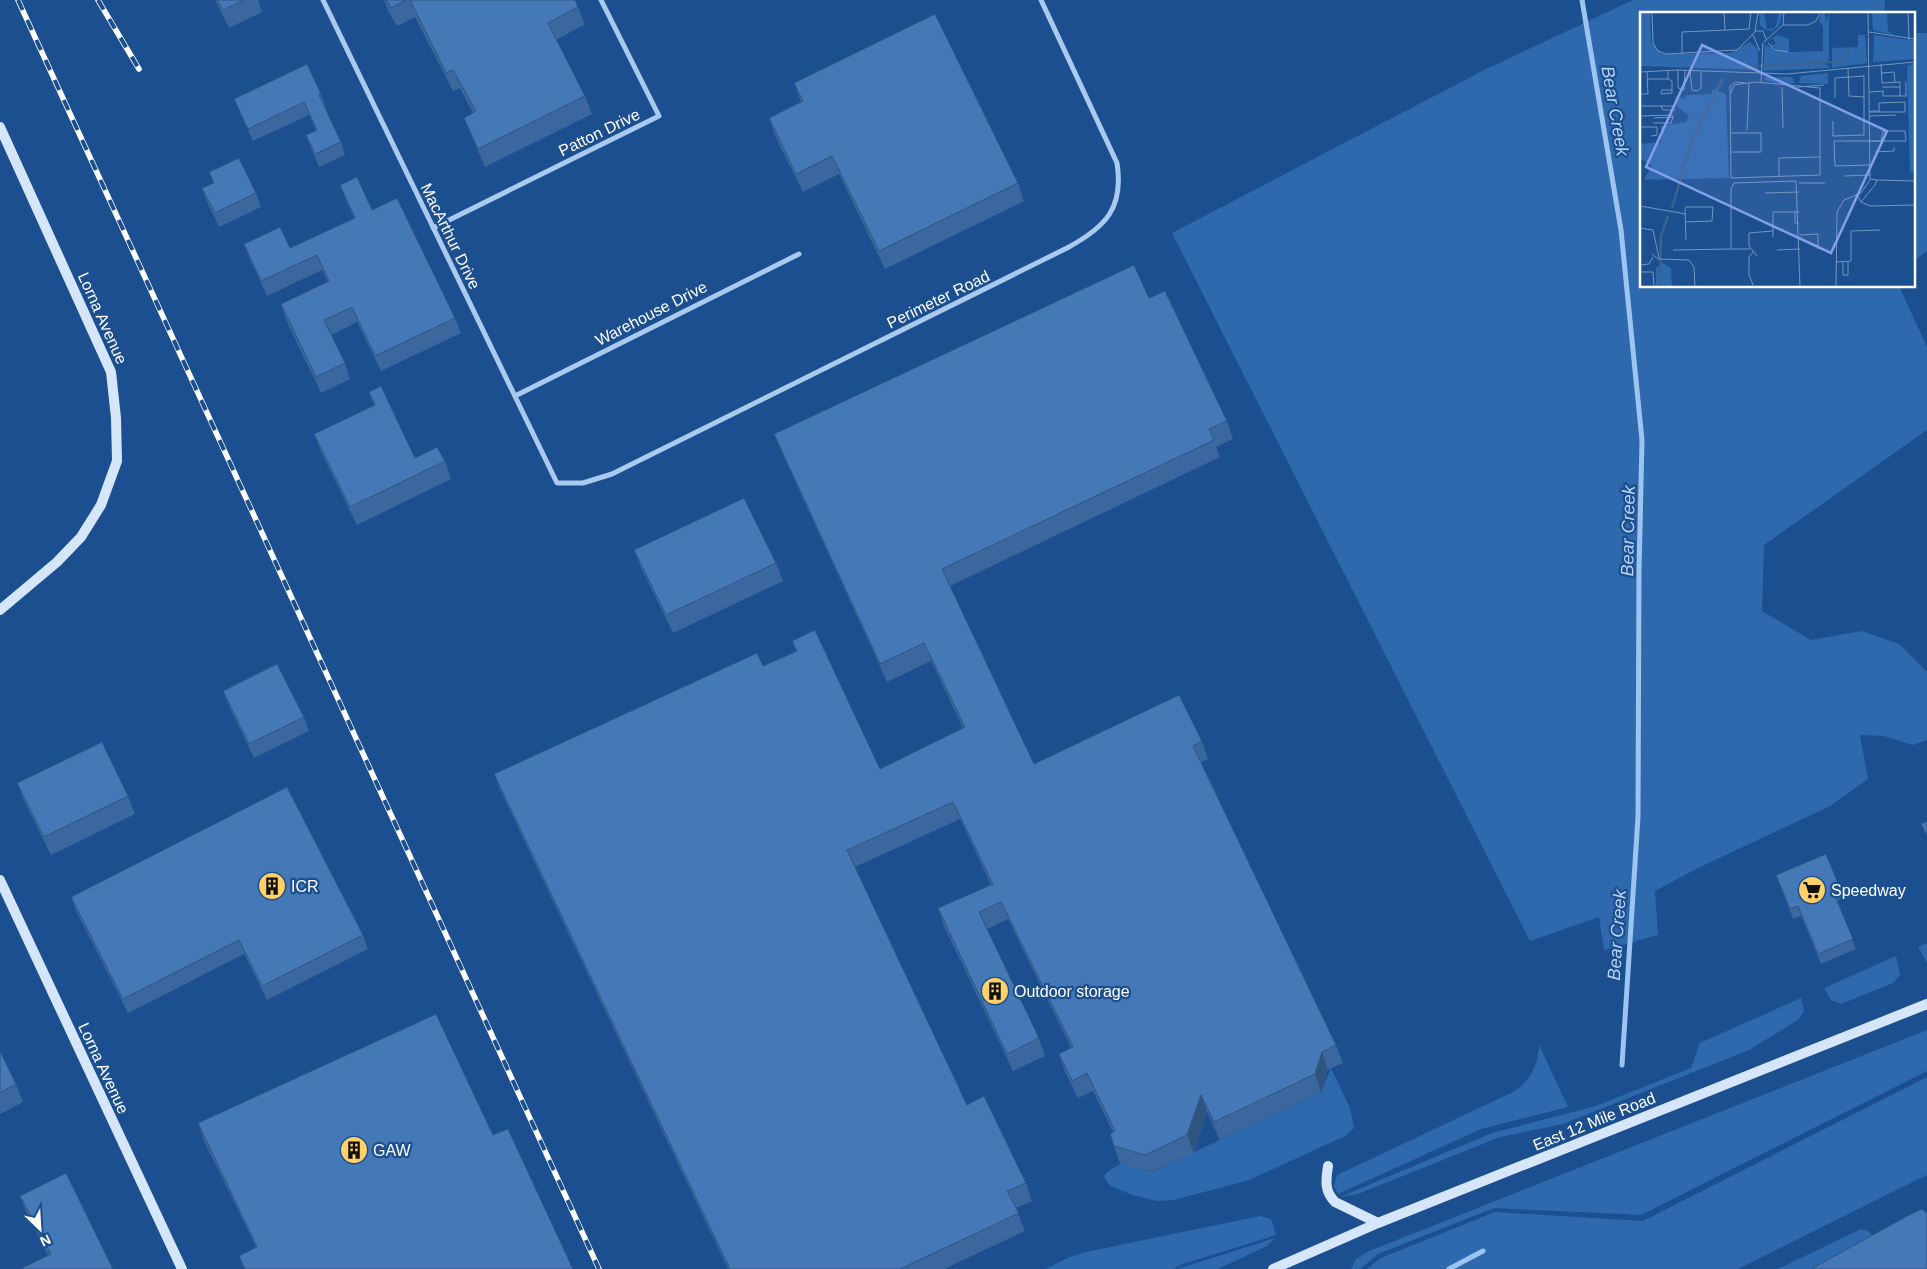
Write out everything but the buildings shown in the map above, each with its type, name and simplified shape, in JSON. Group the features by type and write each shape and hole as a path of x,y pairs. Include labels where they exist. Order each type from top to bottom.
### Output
{"street":[{"name":"MacArthur Drive","path":"323,0 514,396 558,483"},
{"name":"Patton Drive","path":"433,228 659,116 601,0"},
{"name":"Perimeter Road","path":"558,483 583,484 612,474 1067,248 1096,229 1115,205 1119,191 1117,163 1041,0"},
{"name":"Lorna Avenue","path":"0,127 111,372 116,418 117,462 101,505 81,537 57,562 2,604"},
{"name":"Warehouse Drive","path":"514,396 799,254"},
{"name":"Lorna Avenue","path":"0,880 182,1269"},
{"name":"East 12 Mile Road","path":"1273,1269 1378,1224 1927,1004"},
{"path":"1328,1166 1327,1191 1334,1202 1378,1224"}],"shaded area":[{"path":"1633,0 1885,0 1884,12 1640,12 1640,288 1900,288 1927,347 1927,430 1764,545 1762,611 1811,640 1862,631 1899,644 1927,672 1927,740 1913,745 1884,736 1860,735 1868,779 1830,806 1696,869 1655,891 1658,935 1604,950 1599,917 1530,941 1172,233 1484,70"},
{"path":"1914,33 1927,33 1927,251 1914,261"},
{"path":"1927,943 1927,963 1918,947"},
{"path":"1896,956 1900,975 1893,983 1841,1004 1831,1000 1824,988"},
{"path":"1801,998 1804,1011 1798,1020 1749,1050 1563,1124 1500,1137 1358,1194 1340,1197 1492,1133 1596,1106 1691,1068 1700,1043"},
{"path":"1927,1030 1927,1071 1641,1215 1494,1208 1378,1254 1360,1269 1351,1269 1356,1259 1369,1251"},
{"path":"1539,1045 1568,1107 1481,1129 1338,1194 1334,1186 1337,1175 1513,1092 1525,1083 1532,1072 1537,1060"},
{"path":"1331,1068 1350,1108 1354,1128 1345,1136 1249,1180 1174,1200 1156,1201 1133,1195 1110,1186 1104,1177 1106,1173 1120,1164 1152,1172 1321,1092"},
{"path":"1927,1077 1927,1175 1738,1269 1367,1269 1381,1258 1495,1212 1643,1221"},
{"path":"1260,1216 1271,1219 1276,1235 1183,1264 1173,1269 1045,1269 1070,1257 1086,1252"},
{"path":"1861,1229 1869,1231 1878,1243 1849,1269 1778,1269"},
{"path":"1275,1238 1267,1246 1218,1269 1177,1269"}],"waterway":[{"name":"Bear Creek","path":"1582,0 1621,230 1642,440 1639,571 1638,817 1622,1065"},
{"name":"Bear Creek","path":"1449,1269 1483,1251"}],"railway":[{"path":"18,0 599,1269"},
{"path":"98,0 139,69"}],"place":[{"name":"ICR","path":"272,886"},
{"name":"Speedway","path":"1812,890"},
{"name":"Outdoor storage","path":"995,991"},
{"name":"GAW","path":"354,1150"}]}
